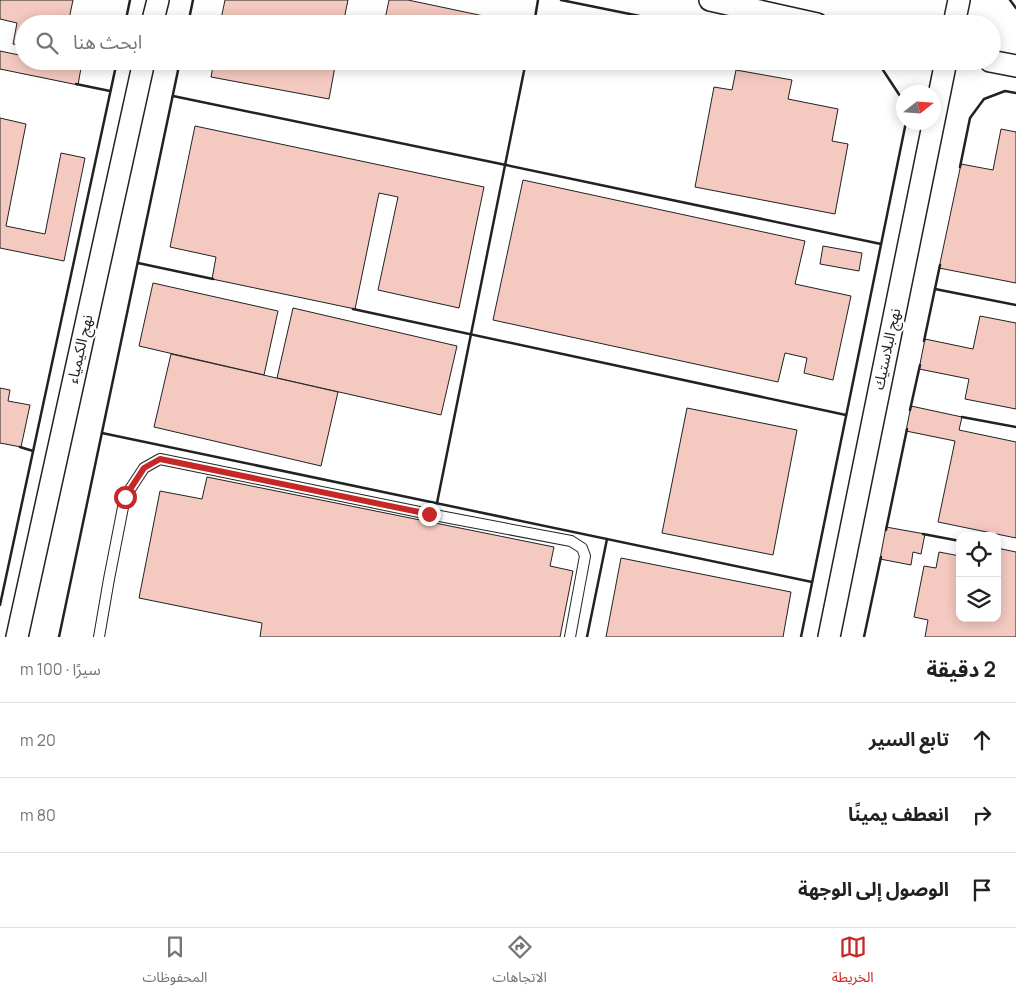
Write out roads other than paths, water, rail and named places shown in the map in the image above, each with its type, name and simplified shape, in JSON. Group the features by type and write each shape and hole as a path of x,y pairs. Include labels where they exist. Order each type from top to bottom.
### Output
{"street":[{"path":"154,15 158,0"},
{"path":"710,0 777,15"},
{"path":"956,15 959,0"},
{"path":"1001,63 1016,66"},
{"name":"نهج الكيمياء","path":"17,637 142,70"},
{"name":"نهج البلاستيك","path":"829,637 944,70"}],"lane":[{"path":"99,637 125,497 144,468 160,459 571,541 582,548 585,556 570,637"}]}
